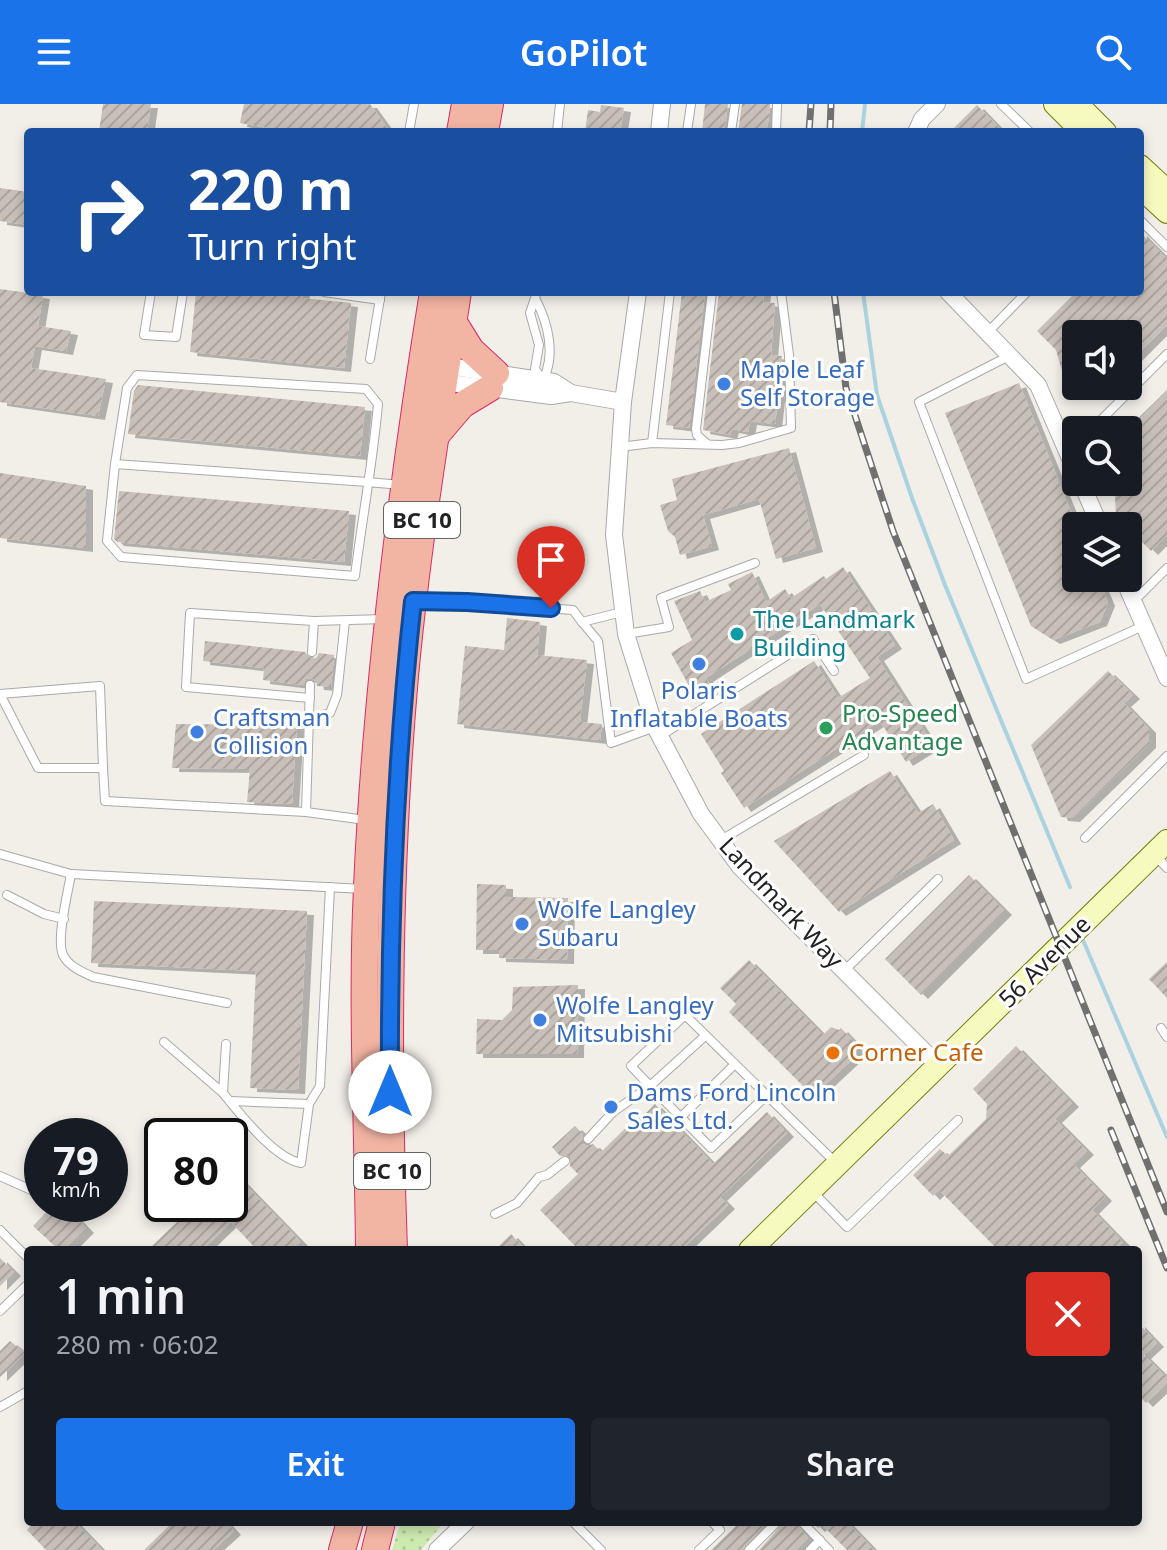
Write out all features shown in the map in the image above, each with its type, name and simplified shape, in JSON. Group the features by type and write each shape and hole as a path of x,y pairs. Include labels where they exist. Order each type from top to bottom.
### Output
{"highway":[{"path":"464,128 484,110"},
{"name":"BC 10","path":"394,1246 390,1092 392,875 413,601 433,439 433,296"},
{"name":"BC 10","path":"369,1246 365,1092 367,889 387,619 403,485 432,372 453,321 457,296"},
{"path":"433,439 462,405 493,381 453,321"},
{"path":"342,1550 349,1526"},
{"path":"375,1550 381,1526"}],"main road":[{"path":"1055,104 1079,128"},
{"path":"1077,104 1101,128"},
{"path":"1144,170 1167,191"},
{"path":"1144,191 1167,212"},
{"name":"56 Avenue","path":"754,1246 1163,854"}],"street":[{"path":"659,128 662,104"},
{"path":"918,128 937,104"},
{"name":"Landmark Way","path":"637,296 623,402 614,535 626,634 658,731 701,814 740,867 939,1066"},
{"path":"952,296 1038,385 1062,430"},
{"path":"432,372 493,381 551,396 571,393 623,402"},
{"path":"493,381 543,380 554,382 571,393"},
{"path":"1129,592 1167,678"},
{"path":"437,1550 455,1529"}],"lane":[{"path":"410,128 414,104"},
{"path":"557,128 560,104"},
{"path":"688,128 691,104"},
{"path":"732,128 735,104"},
{"path":"776,128 777,104"},
{"path":"1001,104 1026,128"},
{"path":"1144,224 1167,247"},
{"path":"150,296 144,335 176,337 182,296"},
{"path":"370,359 380,296"},
{"path":"536,296 530,317 539,345 535,369 543,380"},
{"path":"652,443 670,296"},
{"path":"707,444 697,435 696,429 712,296"},
{"path":"620,447 652,443 739,443 791,428 789,355 782,296"},
{"path":"987,334 1023,296"},
{"path":"1105,416 1167,354"},
{"path":"1009,356 919,402 1026,679 1144,625"},
{"path":"137,375 366,389 378,404 355,576 121,557 107,541 115,464 127,388 137,375"},
{"path":"115,464 403,485"},
{"path":"626,634 669,627 661,598 755,563"},
{"path":"1133,601 1167,568"},
{"path":"413,601 573,610 598,641 611,743 658,731 813,639 834,671"},
{"path":"582,622 622,612"},
{"path":"310,698 186,687 190,613 314,621 387,619"},
{"path":"312,652 314,621"},
{"path":"309,719 330,713 337,695 345,621"},
{"path":"306,812 310,685"},
{"path":"103,768 38,768 0,694 100,686 105,801 306,812 370,821"},
{"path":"721,840 864,755"},
{"path":"1085,838 1167,756"},
{"path":"0,854 71,874 367,889"},
{"path":"71,874 61,939 63,955 74,968 93,977 227,1003"},
{"path":"844,971 938,879"},
{"path":"164,1042 226,1097 246,1122 290,1161 301,1163 309,1104 320,1086 330,887"},
{"path":"7,895 44,914 64,919"},
{"path":"766,1096 711,1148 631,1066 685,1015 837,1165"},
{"path":"1161,1028 1167,1037"},
{"path":"588,1139 613,1112 650,1086 705,1036"},
{"path":"226,1044 226,1097"},
{"path":"681,1117 734,1065"},
{"path":"226,1097 309,1104"},
{"path":"812,1191 847,1227 958,1120"},
{"path":"495,1214 517,1203 539,1177 547,1175 565,1161"},
{"path":"0,1176 24,1187"},
{"path":"0,1230 24,1254"},
{"path":"0,1311 24,1288"},
{"path":"0,1407 24,1393"},
{"path":"577,1526 601,1550"},
{"path":"699,1550 720,1530 716,1526"},
{"path":"749,1550 773,1526"},
{"path":"806,1526 829,1550"},
{"path":"810,1550 820,1540"}],"green space":[{"path":"400,1526 441,1526 421,1550 392,1550"}],"building":[{"path":"103,104 151,104 148,128 100,128"},
{"path":"244,104 370,104 387,128 268,128 240,123"},
{"path":"705,104 728,104 725,128 702,128"},
{"path":"742,104 770,104 767,128 739,128"},
{"path":"601,105 624,108 621,128 586,128 588,110 600,112"},
{"path":"977,105 999,128 954,128"},
{"path":"0,188 24,191 24,224 0,221"},
{"path":"1144,236 1167,259 1167,325 1142,350 1142,320 1062,320 1062,371 1056,350 1037,331 1072,296 1144,296"},
{"path":"0,289 24,292 24,296 43,296 38,326 71,331 66,351 35,346 31,368 106,379 98,416 0,402"},
{"path":"196,296 302,296 351,303 344,368 190,352"},
{"path":"682,296 705,296 689,428 666,425"},
{"path":"719,296 764,296 763,302 775,303 771,355 782,356 775,424 750,421 748,432 732,429 730,435 703,430"},
{"path":"1019,383 1062,496 1071,512 1062,512 1062,592 1104,592 1108,602 1100,622 1053,640 1031,626 945,413"},
{"path":"138,385 365,407 360,456 128,434 134,391"},
{"path":"1167,390 1167,535 1151,551 1142,542 1142,512 1116,512 1115,496 1142,496 1140,416"},
{"path":"789,448 816,548 776,559 759,499 703,515 712,546 680,555 660,505 677,500 672,479"},
{"path":"0,473 86,486 86,548 0,538"},
{"path":"119,491 349,511 344,562 117,542 114,539"},
{"path":"843,567 895,645 877,657 933,745 906,762 880,721 744,808 701,734 814,661 838,698 870,678 820,604 706,678 710,685 694,695 671,653 692,640 674,601 700,591 705,602 731,590 728,584 752,572 766,602 785,589 791,598"},
{"path":"507,618 540,622 537,655 587,660 580,722 602,724 600,740 457,724 465,646 504,650"},
{"path":"205,641 305,652 311,659 319,653 334,655 331,687 317,686 311,678 306,679 303,685 263,680 264,668 203,661"},
{"path":"1108,671 1133,695 1124,703 1149,729 1149,744 1073,818 1061,817 1031,745"},
{"path":"176,724 297,725 292,804 247,802 250,769 172,768"},
{"path":"890,771 918,813 933,804 954,840 839,912 774,841"},
{"path":"969,875 1005,911 921,995 885,959"},
{"name":"Wolfe Langley Subaru","path":"477,884 506,885 506,897 568,898 567,960 499,958 499,950 476,950"},
{"path":"94,901 307,911 298,1090 250,1088 256,971 91,963"},
{"path":"749,960 823,1035 831,1027 841,1028 857,1045 857,1055 813,1096 729,1012 736,1004 720,988"},
{"path":"1167,962 1167,998 1149,979"},
{"name":"Wolfe Langley Mitsubishi","path":"578,985 577,1054 476,1054 477,1019 502,1020 512,1010 513,987"},
{"path":"1016,1046 1072,1103 1055,1119 1087,1151 1073,1164 1105,1197 1092,1210 1123,1242 1119,1246 994,1246 939,1190 933,1196 913,1175 940,1149 948,1156 986,1119 987,1104 973,1089"},
{"path":"655,1104 713,1164 767,1112 787,1133 720,1197 728,1205 685,1246 575,1246 540,1210 578,1174 570,1166 570,1156 560,1156 552,1147 575,1126 583,1134 583,1144 593,1144 601,1152 640,1114 642,1117"},
{"path":"248,1187 301,1242 296,1246 253,1246 231,1222 248,1222"},
{"path":"37,1222 80,1222 87,1229 70,1246 55,1246 33,1226"},
{"path":"177,1222 231,1222 206,1246 152,1246"},
{"path":"511,1234 522,1246 499,1246"},
{"path":"0,1258 14,1272 0,1286"},
{"path":"1142,1327 1157,1343 1144,1355 1167,1378 1167,1383 1146,1403 1142,1399"},
{"path":"10,1341 24,1354 0,1377 0,1351"},
{"path":"31,1526 79,1526 102,1550 46,1550 27,1530"},
{"path":"169,1526 230,1526 234,1531 213,1550 144,1550"},
{"path":"736,1526 763,1526 742,1550 711,1550"},
{"path":"780,1526 798,1526 808,1538 796,1550 759,1550"},
{"path":"823,1526 851,1526 874,1550 847,1550"}],"waterway":[{"path":"862,128 865,104"},
{"path":"864,296 877,395 912,498 1070,887"},
{"path":"1083,940 1167,1137"}],"railway":[{"path":"809,128 811,104"},
{"path":"830,128 831,104"},
{"path":"834,296 846,388 893,531 1167,1212"},
{"path":"1111,1130 1167,1268"}],"place":[{"name":"Maple Leaf Self Storage","path":"724,384"},
{"name":"The Landmark Building","path":"737,634"},
{"name":"Polaris Inflatable Boats","path":"699,664"},
{"name":"Pro-Speed Advantage","path":"826,728"},
{"name":"Craftsman Collision","path":"197,732"},
{"name":"Wolfe Langley Subaru","path":"522,924"},
{"name":"Wolfe Langley Mitsubishi","path":"540,1020"},
{"name":"Corner Cafe","path":"833,1053"},
{"name":"Dams Ford Lincoln Sales Ltd.","path":"611,1107"}],"route":[{"path":"390,1092 392,875 413,601 551,608"}]}
